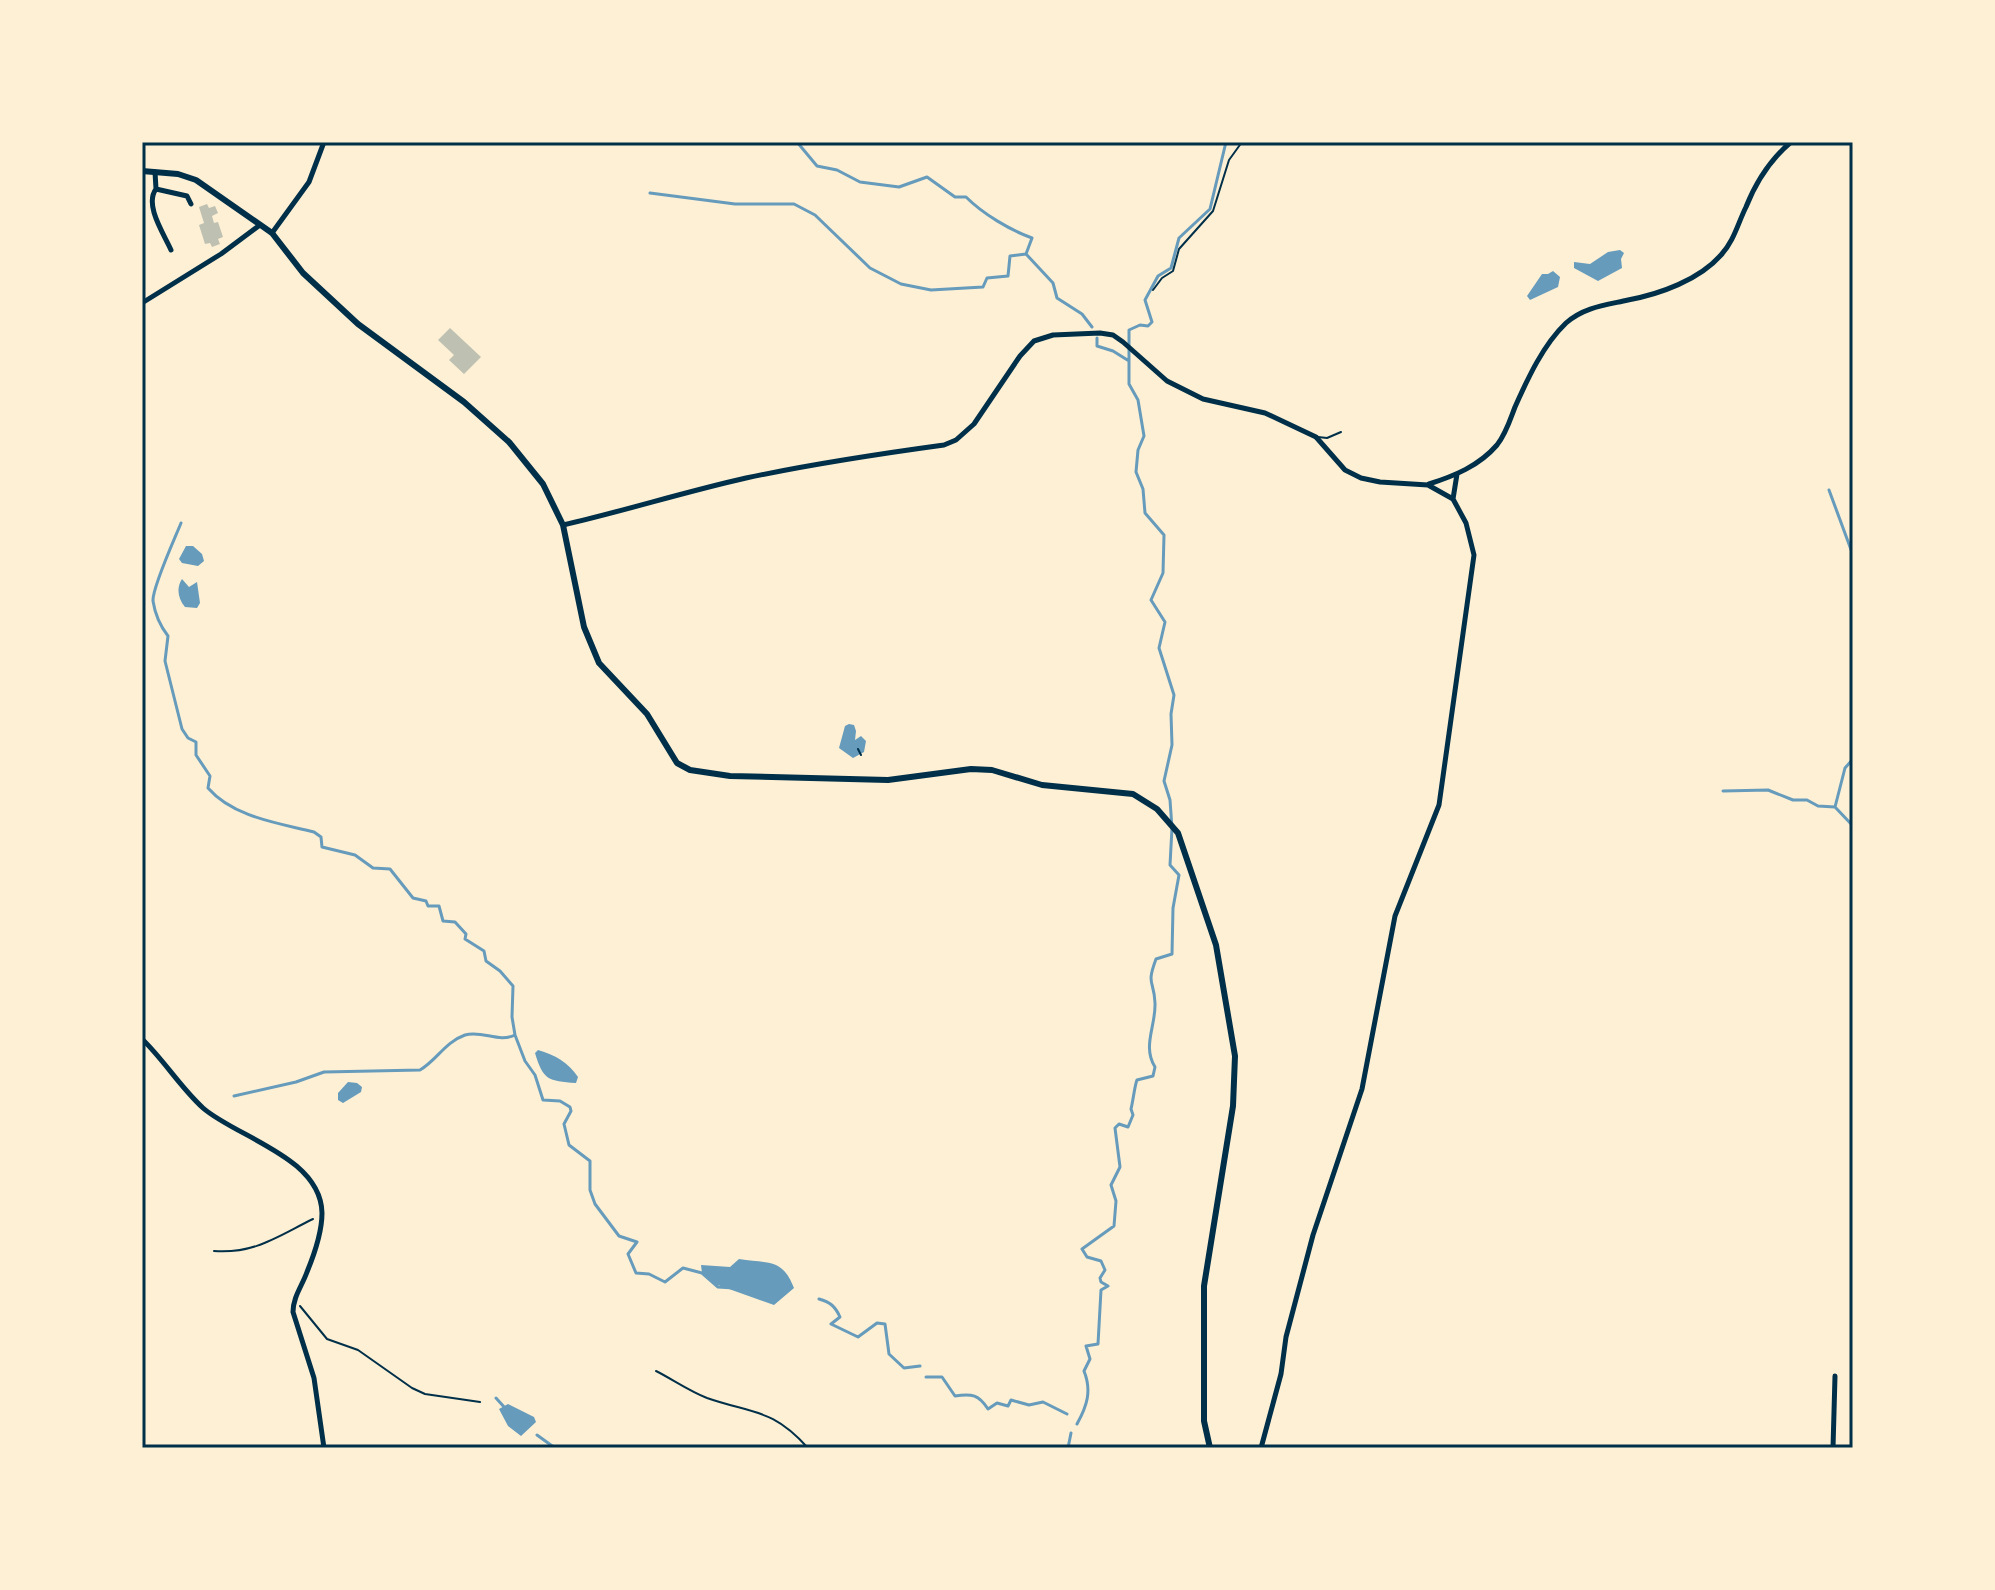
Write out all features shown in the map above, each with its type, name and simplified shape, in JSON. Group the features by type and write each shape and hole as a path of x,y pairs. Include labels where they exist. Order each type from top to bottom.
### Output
{"street":[{"path":"272,233 309,182 324,142"},
{"path":"563,525 744,479 856,457 944,445 956,440 974,424 1020,356 1034,341 1053,335 1113,335 1138,353 1167,381 1203,399 1265,413 1316,437 1345,470 1361,478 1428,485 1478,462 1496,446 1536,364 1557,332 1569,320 1597,306 1631,300 1673,286 1697,274 1721,256 1732,240 1759,180 1791,142"},
{"path":"142,171 178,174 196,180 272,233 303,273 358,324 464,402 509,442 543,484 563,525 580,612 593,655 647,714 673,759 681,767 730,776 888,780 971,769 992,770 1042,785 1133,794 1149,802 1168,821 1178,833 1216,945 1235,1056 1233,1106 1204,1286 1204,1421 1210,1448"},
{"path":"155,172 156,189 151,204 171,250"},
{"path":"156,189 187,196 191,204"},
{"path":"142,303 221,254 260,225"},
{"path":"1453,499 1457,474"},
{"path":"1261,1448 1313,1235 1362,1089 1395,916 1439,805 1474,555 1466,523 1453,499 1428,485"},
{"path":"142,1039 204,1109 278,1152 300,1170 318,1194 322,1215 308,1272 293,1304 293,1312 314,1378 324,1448"},
{"path":"1833,1448 1835,1376"}],"lane":[{"path":"1316,437 1327,438 1341,432"},
{"path":"656,1371 705,1397 764,1413 784,1424 808,1448"}],"path":[{"path":"1153,290 1162,278 1173,271 1179,249 1213,211 1229,160 1242,142"},
{"path":"858,749 861,755"},
{"path":"214,1251 258,1248 322,1215"},
{"path":"303,1311 327,1339 367,1355 412,1388 425,1394 480,1402"}],"water":[{"path":"1620,250 1624,253 1622,268 1598,281 1574,268 1574,262 1590,264 1608,252"},
{"path":"1553,271 1560,277 1558,287 1530,300 1527,296 1542,274"},
{"path":"186,546 193,546 202,554 204,561 198,566 182,563 179,559"},
{"path":"182,579 189,587 197,582 200,603 197,608 185,607 181,601 178,590"},
{"path":"854,725 855,740 861,736 866,741 864,752 853,758 839,748 845,726"},
{"path":"538,1050 565,1063 578,1077 576,1083 553,1080 544,1074 535,1053"},
{"path":"348,1082 357,1083 362,1087 361,1092 343,1103 338,1100 338,1093"},
{"path":"739,1259 779,1267 794,1288 774,1305 715,1284 702,1273 701,1265 730,1267"},
{"path":"508,1404 534,1417 536,1422 521,1436 508,1426 499,1409"}],"building":[{"path":"207,204 209,208 215,206 218,213 212,216 214,223 218,222 223,237 218,239 220,244 212,247 210,243 205,244 199,225 204,223 199,207"},
{"path":"450,328 481,357 464,374 449,360 454,355 438,340"}],"waterway":[{"path":"797,142 817,166 837,170 860,182 899,187 927,177 955,197 966,197 997,221 1032,238 1026,254 1053,283 1057,298 1082,314 1092,327"},
{"path":"1077,1424 1087,1398 1088,1385 1084,1371 1090,1359 1086,1346 1098,1344 1101,1290 1108,1286 1101,1282 1105,1270 1101,1261 1087,1257 1082,1249 1114,1226 1116,1201 1111,1185 1120,1167 1115,1128 1119,1124 1128,1127 1133,1115 1131,1109 1137,1080 1153,1076 1155,1067 1150,1044 1155,1003 1151,974 1156,959 1172,954 1173,908 1179,875 1170,865 1172,828 1170,800 1164,781 1172,745 1174,695 1159,648 1165,622 1151,600 1163,573 1164,535 1145,513 1143,489 1136,472 1138,450 1144,436 1138,400 1129,384 1129,330 1140,325 1148,326 1152,322 1145,300 1158,276 1171,268 1179,238 1210,209 1226,142"},
{"path":"650,193 735,204 794,204 815,215 870,268 901,284 931,290 983,287 987,278 1008,276 1010,256 1026,254"},
{"path":"1097,338 1097,346 1129,361"},
{"path":"1829,490 1853,555"},
{"path":"181,523 153,601 168,636 165,661 182,729 188,738 196,742 196,755 210,776 208,788 218,798 243,812 314,832 321,837 322,847 355,855 373,868 390,869 413,898 426,901 428,906 439,906 443,921 455,922 466,934 465,939 484,951 486,961 513,986 512,1017 525,1061 535,1075 543,1100 560,1101 570,1107 564,1124 569,1145 590,1161 590,1190 595,1204 619,1236 637,1242 628,1254 636,1273 649,1274 665,1282 683,1268 702,1273 718,1287 734,1288"},
{"path":"1853,759 1845,768 1835,807 1853,826"},
{"path":"1723,791 1768,790 1793,800 1835,807"},
{"path":"234,1096 296,1082 324,1072 420,1070 452,1042 465,1035 503,1038 515,1035"},
{"path":"819,1299 832,1305 840,1317 831,1324 858,1337 877,1323 885,1324 889,1354 904,1368 920,1366"},
{"path":"926,1377 942,1377 955,1396 974,1396 988,1409 997,1403 1008,1406 1011,1400 1029,1405 1043,1402 1067,1414"},
{"path":"496,1398 505,1408"},
{"path":"1068,1448 1071,1433"},
{"path":"537,1435 555,1448"}]}
